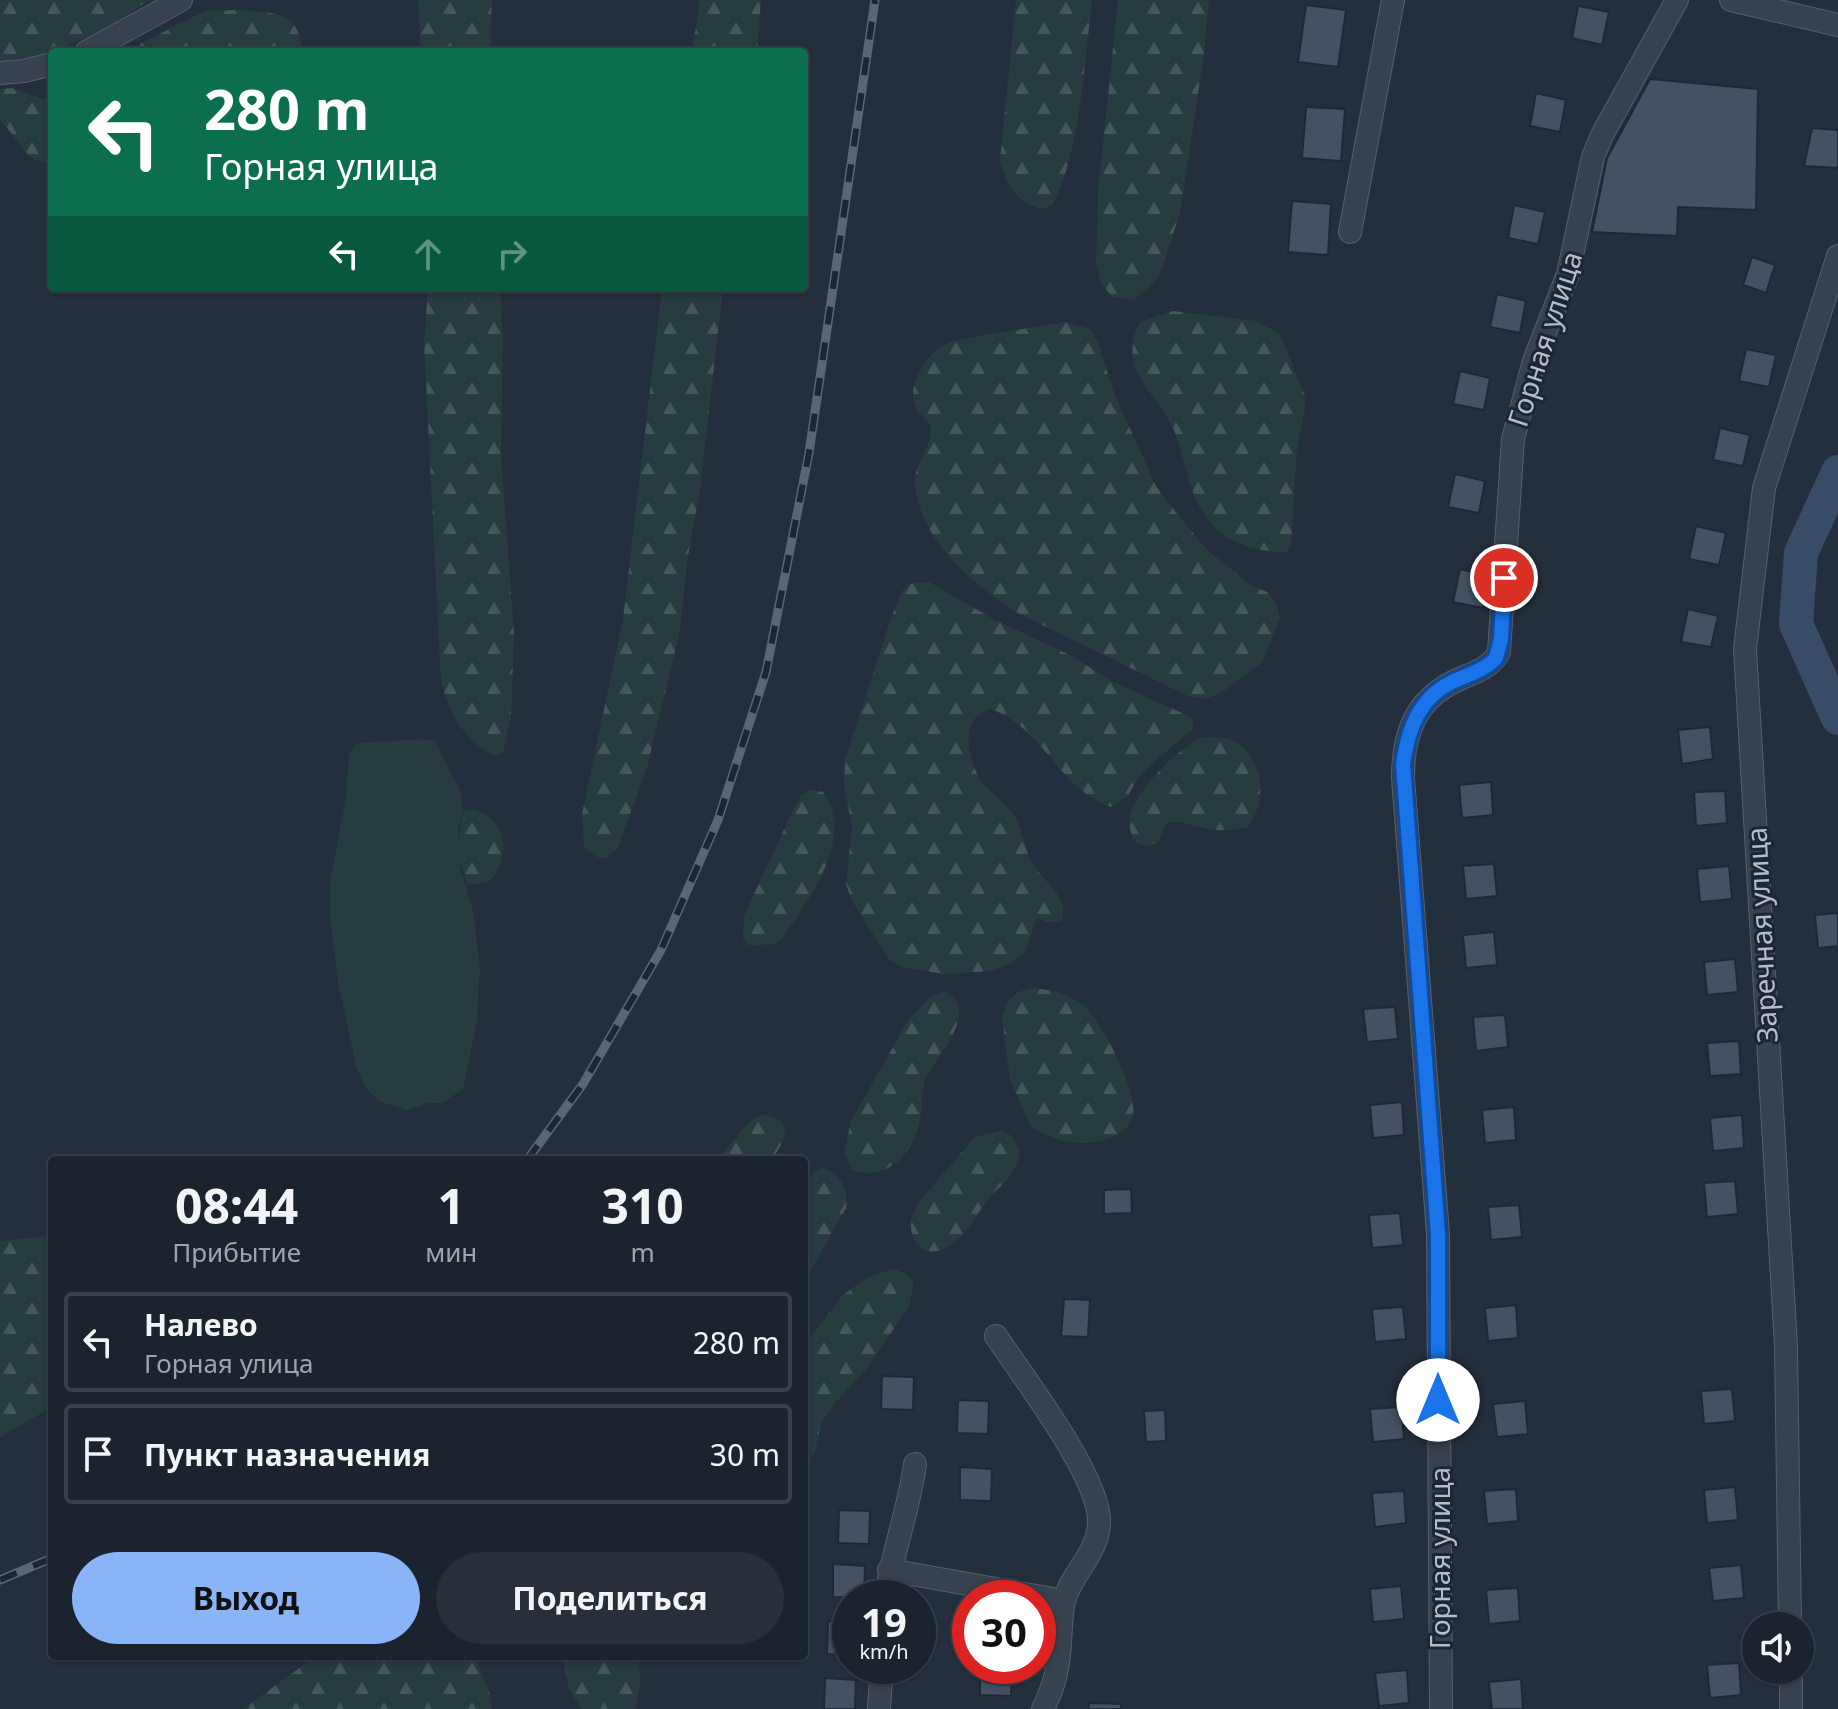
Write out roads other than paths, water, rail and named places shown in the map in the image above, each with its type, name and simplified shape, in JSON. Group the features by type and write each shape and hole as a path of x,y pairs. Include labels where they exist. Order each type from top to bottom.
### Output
{"street":[{"path":"93,48 181,0"},
{"path":"1350,232 1393,0"},
{"name":"Горная улица","path":"1441,1709 1438,1234 1403,778 1406,745 1411,727 1426,700 1451,682 1492,662 1499,652 1510,470 1513,439 1523,398 1545,329 1568,274 1593,157 1602,135 1677,0"},
{"path":"1731,0 1838,25"},
{"path":"0,73 48,65"},
{"name":"Заречная улица","path":"1790,1612 1786,1346 1745,649 1764,488 1838,256"},
{"path":"996,1336 1074,1454 1093,1490 1099,1524 1089,1558 1075,1577 1064,1601 1058,1668 1043,1709"},
{"path":"888,1580 915,1464"},
{"path":"889,1570 1064,1601"},
{"path":"879,1709 881,1684"},
{"path":"1791,1684 1791,1709"}],"waterway":[{"path":"1838,472 1801,553 1796,624 1838,718"}],"railway":[{"path":"530,1156 583,1084 661,950 718,820 766,672 809,453 875,0"},
{"path":"0,1580 48,1560"}]}
